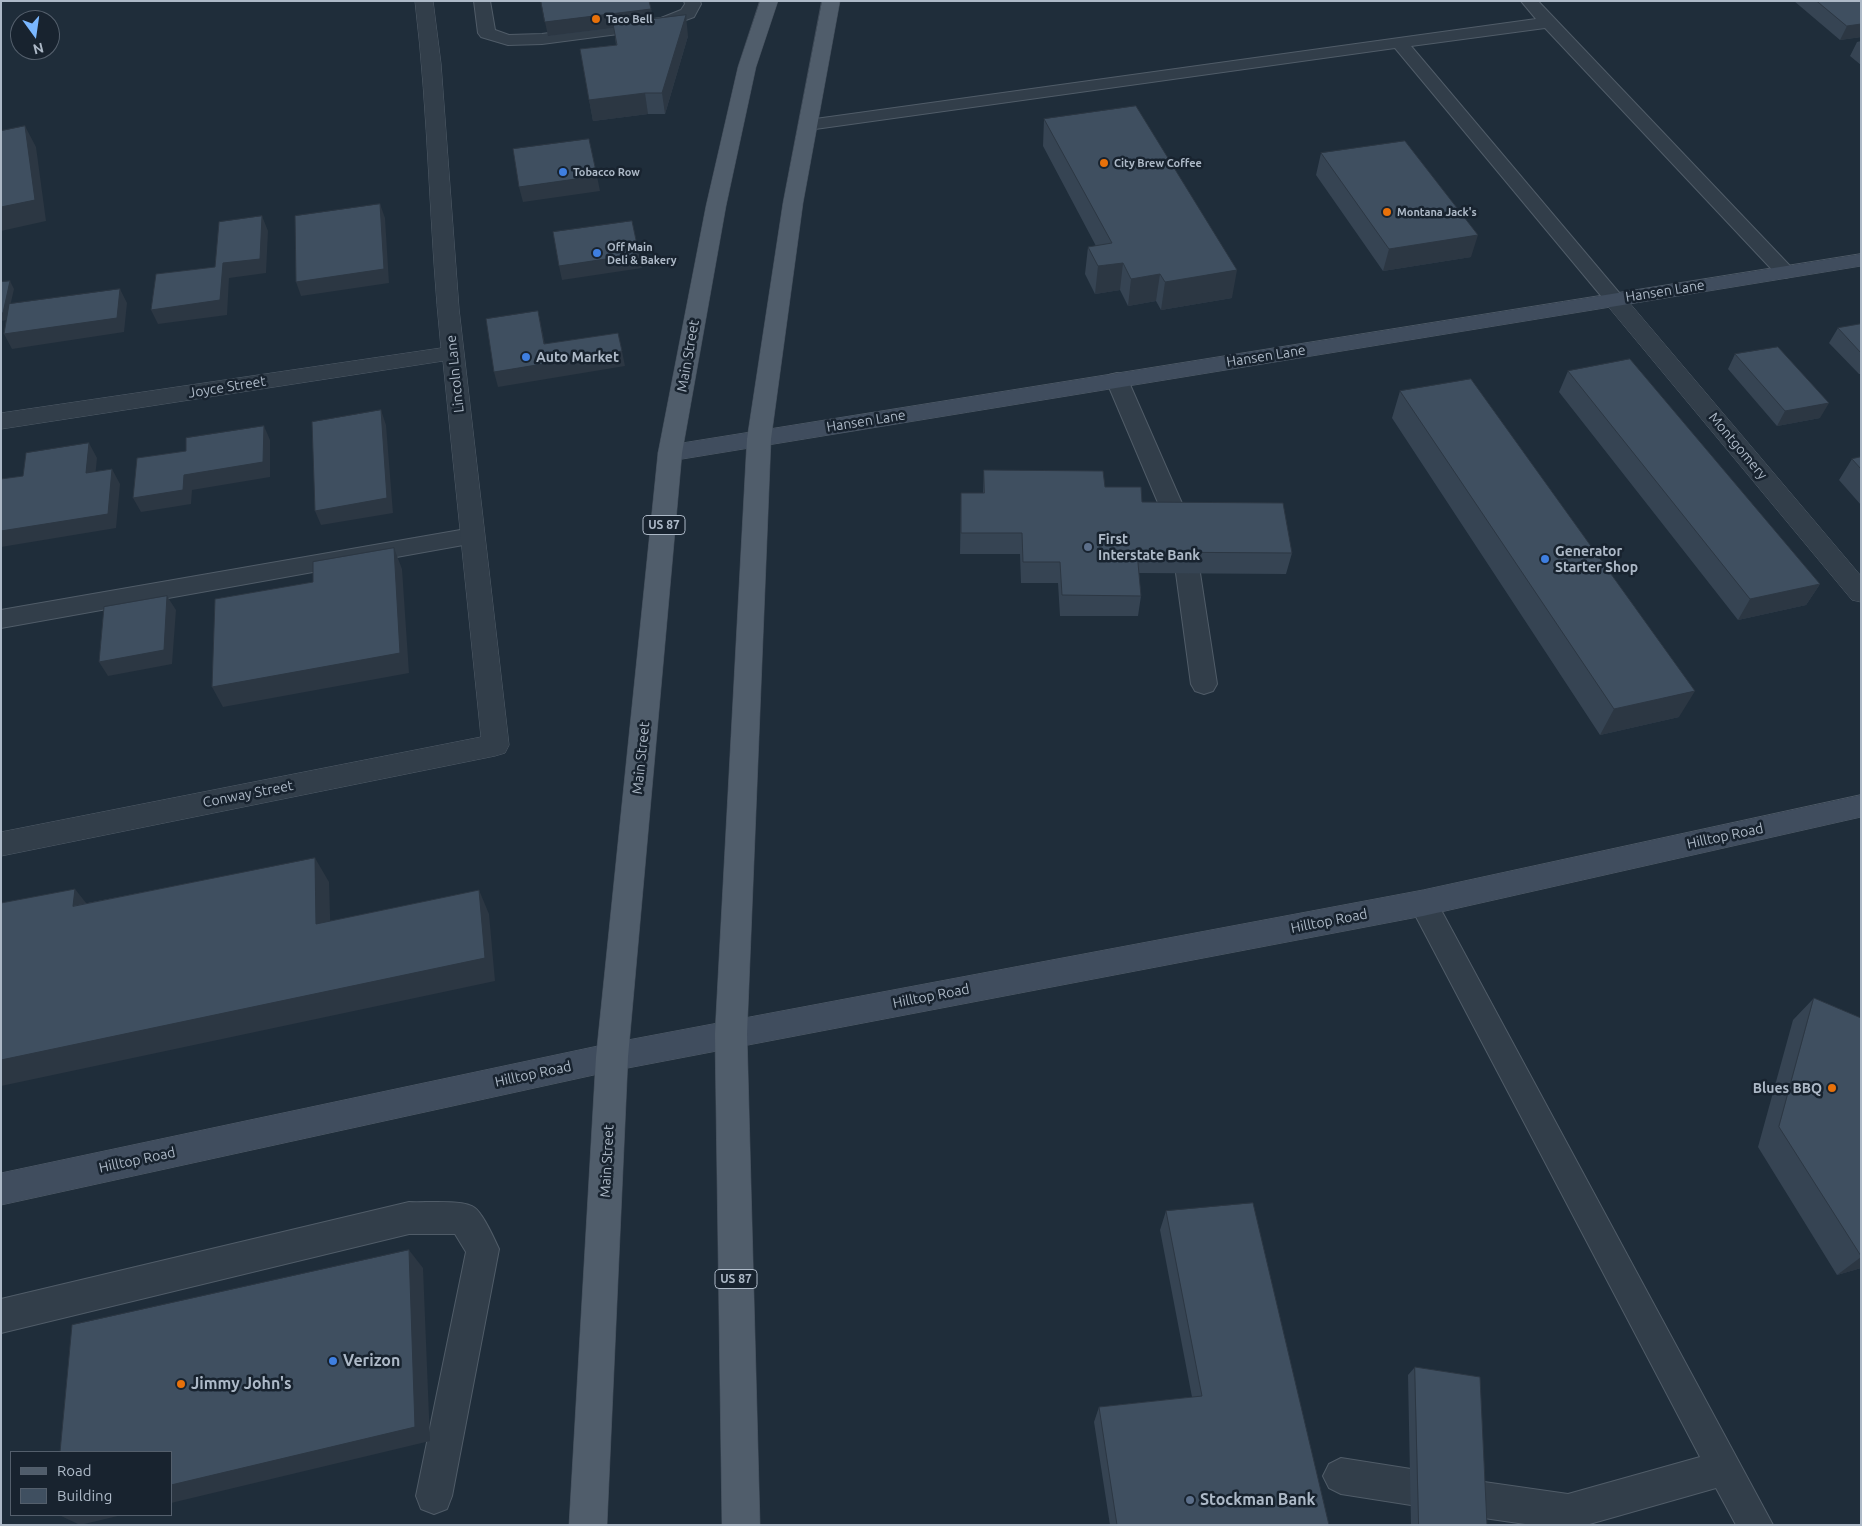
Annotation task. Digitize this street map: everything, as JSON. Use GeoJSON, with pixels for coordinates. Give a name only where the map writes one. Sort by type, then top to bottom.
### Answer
{"type":"FeatureCollection","features":[{"type":"Feature","properties":{"kind":"main road","name":"Main Street"},"geometry":{"type":"LineString","coordinates":[[588,1525],[612,1057],[670,453],[716,206],[747,67],[769,1]]}},
{"type":"Feature","properties":{"kind":"main road","name":"US 87"},"geometry":{"type":"LineString","coordinates":[[741,1525],[731,1034],[759,439],[793,203],[831,1]]}},
{"type":"Feature","properties":{"kind":"main road","name":"Hansen Lane"},"geometry":{"type":"LineString","coordinates":[[670,453],[1861,260]]}},
{"type":"Feature","properties":{"kind":"main road","name":"Hilltop Road"},"geometry":{"type":"LineString","coordinates":[[1,1189],[612,1057],[1423,903],[1861,806]]}},
{"type":"Feature","properties":{"kind":"street","name":"Lincoln Lane"},"geometry":{"type":"LineString","coordinates":[[424,1],[439,145],[442,235],[452,353],[496,745]]}},
{"type":"Feature","properties":{"kind":"street","name":"Montgomery"},"geometry":{"type":"LineString","coordinates":[[1614,299],[1861,593]]}},
{"type":"Feature","properties":{"kind":"street","name":"Joyce Street"},"geometry":{"type":"LineString","coordinates":[[1,421],[452,353]]}},
{"type":"Feature","properties":{"kind":"street","name":"Conway Street"},"geometry":{"type":"LineString","coordinates":[[1,844],[496,745]]}},
{"type":"Feature","properties":{"kind":"lane"},"geometry":{"type":"LineString","coordinates":[[482,1],[487,33],[508,40],[542,39],[664,23],[688,14],[693,4],[692,1]]}},
{"type":"Feature","properties":{"kind":"lane"},"geometry":{"type":"LineString","coordinates":[[1530,1],[1785,272]]}},
{"type":"Feature","properties":{"kind":"lane"},"geometry":{"type":"LineString","coordinates":[[808,125],[1549,22]]}},
{"type":"Feature","properties":{"kind":"lane"},"geometry":{"type":"LineString","coordinates":[[1399,42],[1614,299]]}},
{"type":"Feature","properties":{"kind":"lane"},"geometry":{"type":"LineString","coordinates":[[1117,380],[1179,524]]}},
{"type":"Feature","properties":{"kind":"lane"},"geometry":{"type":"LineString","coordinates":[[1,619],[472,536]]}},
{"type":"Feature","properties":{"kind":"lane"},"geometry":{"type":"LineString","coordinates":[[1188,573],[1204,684]]}},
{"type":"Feature","properties":{"kind":"lane"},"geometry":{"type":"LineString","coordinates":[[1423,903],[1755,1525]]}},
{"type":"Feature","properties":{"kind":"lane"},"geometry":{"type":"LineString","coordinates":[[1,1316],[409,1218],[464,1219],[483,1249],[434,1496]]}},
{"type":"Feature","properties":{"kind":"lane"},"geometry":{"type":"LineString","coordinates":[[1477,1499],[1568,1512],[1724,1468]]}},
{"type":"Feature","properties":{"kind":"lane"},"geometry":{"type":"LineString","coordinates":[[1341,1476],[1411,1487]]}},
{"type":"Feature","properties":{"kind":"building"},"geometry":{"type":"Polygon","coordinates":[[[541,1],[649,1],[651,9],[545,22],[541,1]]]}},
{"type":"Feature","properties":{"kind":"building"},"geometry":{"type":"Polygon","coordinates":[[[1817,1],[1859,1],[1861,3],[1861,24],[1847,26],[1817,1]]]}},
{"type":"Feature","properties":{"kind":"building"},"geometry":{"type":"Polygon","coordinates":[[[686,15],[662,93],[645,93],[589,100],[580,49],[617,45],[613,24],[686,15]]]}},
{"type":"Feature","properties":{"kind":"building"},"geometry":{"type":"Polygon","coordinates":[[[1136,106],[1237,270],[1165,282],[1160,274],[1131,279],[1123,263],[1098,266],[1088,247],[1112,243],[1044,119],[1136,106]]]}},
{"type":"Feature","properties":{"kind":"building"},"geometry":{"type":"Polygon","coordinates":[[[25,126],[35,200],[1,207],[1,131],[25,126]]]}},
{"type":"Feature","properties":{"kind":"building"},"geometry":{"type":"Polygon","coordinates":[[[589,139],[597,176],[519,187],[513,149],[589,139]]]}},
{"type":"Feature","properties":{"kind":"building"},"geometry":{"type":"Polygon","coordinates":[[[1405,141],[1478,235],[1389,249],[1321,153],[1405,141]]]}},
{"type":"Feature","properties":{"kind":"building"},"geometry":{"type":"Polygon","coordinates":[[[380,204],[384,269],[296,282],[295,216],[380,204]]]}},
{"type":"Feature","properties":{"kind":"building"},"geometry":{"type":"Polygon","coordinates":[[[262,216],[260,259],[223,263],[220,300],[151,310],[156,274],[215,267],[219,222],[262,216]]]}},
{"type":"Feature","properties":{"kind":"building"},"geometry":{"type":"Polygon","coordinates":[[[632,221],[639,254],[559,266],[553,232],[632,221]]]}},
{"type":"Feature","properties":{"kind":"building"},"geometry":{"type":"Polygon","coordinates":[[[10,281],[3,313],[1,313],[1,282],[10,281]]]}},
{"type":"Feature","properties":{"kind":"building"},"geometry":{"type":"Polygon","coordinates":[[[120,289],[117,318],[4,334],[9,304],[120,289]]]}},
{"type":"Feature","properties":{"kind":"building"},"geometry":{"type":"Polygon","coordinates":[[[538,311],[544,344],[618,333],[622,351],[494,372],[486,319],[538,311]]]}},
{"type":"Feature","properties":{"kind":"building"},"geometry":{"type":"Polygon","coordinates":[[[1861,324],[1861,353],[1838,328],[1861,324]]]}},
{"type":"Feature","properties":{"kind":"building"},"geometry":{"type":"Polygon","coordinates":[[[1778,347],[1829,403],[1785,411],[1735,354],[1778,347]]]}},
{"type":"Feature","properties":{"kind":"building"},"geometry":{"type":"Polygon","coordinates":[[[1630,359],[1820,584],[1750,599],[1568,371],[1630,359]]]}},
{"type":"Feature","properties":{"kind":"building"},"geometry":{"type":"Polygon","coordinates":[[[1471,379],[1695,691],[1614,709],[1400,391],[1471,379]]]}},
{"type":"Feature","properties":{"kind":"building"},"geometry":{"type":"Polygon","coordinates":[[[381,410],[387,498],[315,511],[312,422],[381,410]]]}},
{"type":"Feature","properties":{"kind":"building"},"geometry":{"type":"Polygon","coordinates":[[[264,426],[263,462],[184,475],[183,490],[133,498],[137,458],[186,451],[186,438],[264,426]]]}},
{"type":"Feature","properties":{"kind":"building"},"geometry":{"type":"Polygon","coordinates":[[[89,443],[86,473],[112,469],[108,514],[1,531],[1,479],[23,476],[26,453],[89,443]]]}},
{"type":"Feature","properties":{"kind":"building"},"geometry":{"type":"Polygon","coordinates":[[[1861,457],[1861,469],[1852,459],[1861,457]]]}},
{"type":"Feature","properties":{"kind":"building"},"geometry":{"type":"Polygon","coordinates":[[[984,470],[1103,471],[1105,487],[1141,487],[1142,502],[1283,503],[1292,553],[1137,552],[1141,596],[1062,595],[1060,562],[1023,562],[1022,533],[961,533],[961,493],[984,493],[984,470]]]}},
{"type":"Feature","properties":{"kind":"building"},"geometry":{"type":"Polygon","coordinates":[[[394,548],[400,653],[212,687],[215,599],[313,582],[313,562],[394,548]]]}},
{"type":"Feature","properties":{"kind":"building"},"geometry":{"type":"Polygon","coordinates":[[[167,596],[164,650],[99,662],[104,607],[167,596]]]}},
{"type":"Feature","properties":{"kind":"building"},"geometry":{"type":"Polygon","coordinates":[[[315,858],[316,924],[479,890],[485,958],[1,1060],[1,903],[75,889],[73,906],[315,858]]]}},
{"type":"Feature","properties":{"kind":"building"},"geometry":{"type":"Polygon","coordinates":[[[1814,998],[1861,1018],[1861,1256],[1779,1127],[1814,998]]]}},
{"type":"Feature","properties":{"kind":"building"},"geometry":{"type":"Polygon","coordinates":[[[1253,1203],[1329,1525],[1117,1525],[1099,1407],[1202,1396],[1166,1211],[1253,1203]]]}},
{"type":"Feature","properties":{"kind":"building"},"geometry":{"type":"Polygon","coordinates":[[[409,1250],[415,1427],[172,1485],[172,1451],[60,1451],[72,1325],[409,1250]]]}},
{"type":"Feature","properties":{"kind":"building"},"geometry":{"type":"Polygon","coordinates":[[[1415,1367],[1480,1377],[1487,1525],[1419,1525],[1415,1367]]]}},
{"type":"Feature","properties":{"kind":"place","name":"Taco Bell"},"geometry":{"type":"Point","coordinates":[596,19]}},
{"type":"Feature","properties":{"kind":"place","name":"City Brew Coffee"},"geometry":{"type":"Point","coordinates":[1104,163]}},
{"type":"Feature","properties":{"kind":"place","name":"Tobacco Row"},"geometry":{"type":"Point","coordinates":[563,172]}},
{"type":"Feature","properties":{"kind":"place","name":"Montana Jack's"},"geometry":{"type":"Point","coordinates":[1387,212]}},
{"type":"Feature","properties":{"kind":"place","name":"Off Main Deli & Bakery"},"geometry":{"type":"Point","coordinates":[597,253]}},
{"type":"Feature","properties":{"kind":"place","name":"Auto Market"},"geometry":{"type":"Point","coordinates":[526,357]}},
{"type":"Feature","properties":{"kind":"place","name":"First Interstate Bank"},"geometry":{"type":"Point","coordinates":[1088,547]}},
{"type":"Feature","properties":{"kind":"place","name":"Generator Starter Shop"},"geometry":{"type":"Point","coordinates":[1545,559]}},
{"type":"Feature","properties":{"kind":"place","name":"Blues BBQ"},"geometry":{"type":"Point","coordinates":[1832,1088]}},
{"type":"Feature","properties":{"kind":"place","name":"Verizon"},"geometry":{"type":"Point","coordinates":[333,1361]}},
{"type":"Feature","properties":{"kind":"place","name":"Jimmy John's"},"geometry":{"type":"Point","coordinates":[181,1384]}},
{"type":"Feature","properties":{"kind":"place","name":"Stockman Bank"},"geometry":{"type":"Point","coordinates":[1190,1500]}}]}
